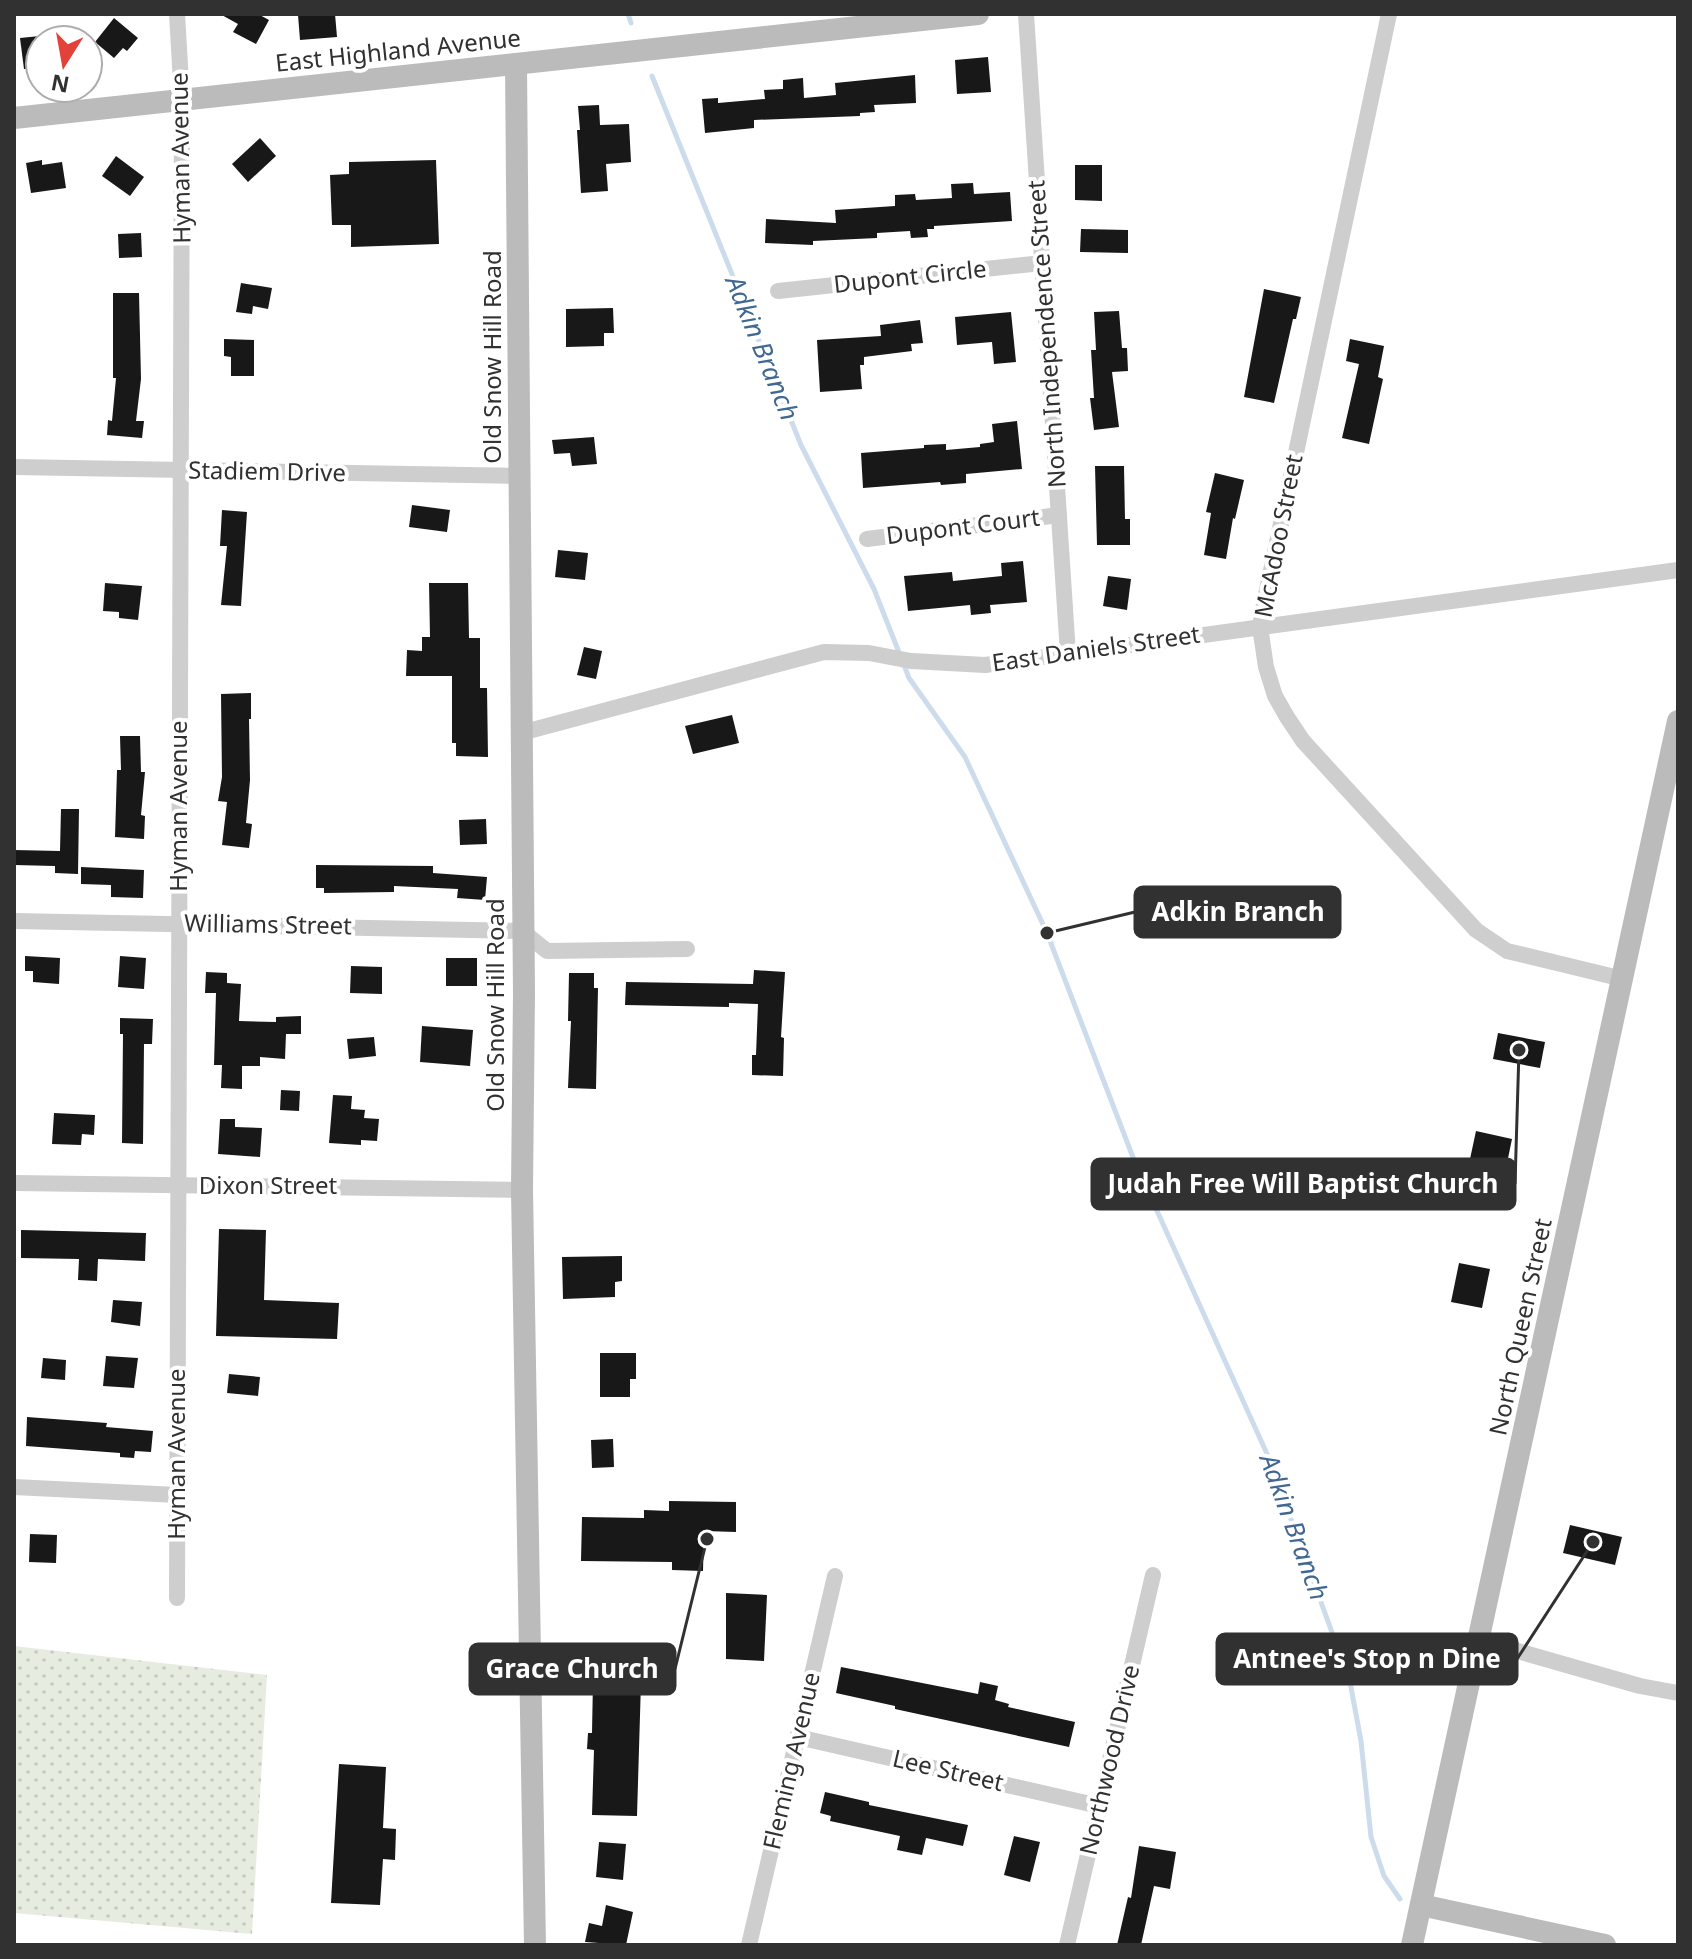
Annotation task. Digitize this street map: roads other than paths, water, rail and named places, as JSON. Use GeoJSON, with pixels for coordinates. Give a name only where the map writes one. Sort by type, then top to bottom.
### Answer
{"type":"FeatureCollection","features":[{"type":"Feature","properties":{"kind":"street","name":"Hyman Avenue"},"geometry":{"type":"LineString","coordinates":[[177,14],[182,100],[177,1598]]}},
{"type":"Feature","properties":{"kind":"street","name":"East Highland Avenue"},"geometry":{"type":"LineString","coordinates":[[14,118],[516,64],[860,21],[978,14]]}},
{"type":"Feature","properties":{"kind":"street","name":"North Independence Street"},"geometry":{"type":"LineString","coordinates":[[1026,14],[1068,654]]}},
{"type":"Feature","properties":{"kind":"street","name":"McAdoo Street"},"geometry":{"type":"LineString","coordinates":[[1389,14],[1260,627],[1266,667],[1275,696],[1303,741],[1476,930],[1507,951],[1623,979]]}},
{"type":"Feature","properties":{"kind":"street","name":"Old Snow Hill Road"},"geometry":{"type":"LineString","coordinates":[[516,64],[524,993],[522,1190],[535,1945]]}},
{"type":"Feature","properties":{"kind":"street","name":"Dupont Circle"},"geometry":{"type":"LineString","coordinates":[[778,291],[1042,263]]}},
{"type":"Feature","properties":{"kind":"street","name":"Stadiem Drive"},"geometry":{"type":"LineString","coordinates":[[14,467],[519,476]]}},
{"type":"Feature","properties":{"kind":"street","name":"Dupont Court"},"geometry":{"type":"LineString","coordinates":[[867,539],[1059,515]]}},
{"type":"Feature","properties":{"kind":"street","name":"East Daniels Street"},"geometry":{"type":"LineString","coordinates":[[521,733],[824,652],[869,653],[911,661],[985,665],[1678,570]]}},
{"type":"Feature","properties":{"kind":"street","name":"North Queen Street"},"geometry":{"type":"LineString","coordinates":[[1412,1945],[1623,979],[1670,795],[1678,721]]}},
{"type":"Feature","properties":{"kind":"street","name":"Williams Street"},"geometry":{"type":"LineString","coordinates":[[14,921],[522,931]]}},
{"type":"Feature","properties":{"kind":"street"},"geometry":{"type":"LineString","coordinates":[[522,931],[547,951],[687,949]]}},
{"type":"Feature","properties":{"kind":"street","name":"Dixon Street"},"geometry":{"type":"LineString","coordinates":[[14,1183],[522,1190]]}},
{"type":"Feature","properties":{"kind":"street"},"geometry":{"type":"LineString","coordinates":[[14,1487],[177,1495]]}},
{"type":"Feature","properties":{"kind":"street","name":"Northwood Drive"},"geometry":{"type":"LineString","coordinates":[[1067,1945],[1153,1575]]}},
{"type":"Feature","properties":{"kind":"street","name":"Fleming Avenue"},"geometry":{"type":"LineString","coordinates":[[749,1945],[835,1576]]}},
{"type":"Feature","properties":{"kind":"street"},"geometry":{"type":"LineString","coordinates":[[1479,1640],[1640,1686],[1678,1693]]}},
{"type":"Feature","properties":{"kind":"street","name":"Lee Street"},"geometry":{"type":"LineString","coordinates":[[798,1737],[1099,1806]]}},
{"type":"Feature","properties":{"kind":"street"},"geometry":{"type":"LineString","coordinates":[[1421,1905],[1605,1945]]}},
{"type":"Feature","properties":{"kind":"waterway","name":"Adkin Branch"},"geometry":{"type":"LineString","coordinates":[[628,14],[631,23]]}},
{"type":"Feature","properties":{"kind":"waterway","name":"Adkin Branch"},"geometry":{"type":"LineString","coordinates":[[652,76],[801,445],[874,589],[900,655]]}},
{"type":"Feature","properties":{"kind":"waterway","name":"Adkin Branch"},"geometry":{"type":"LineString","coordinates":[[904,665],[909,678],[965,757],[1047,933],[1134,1160],[1268,1456],[1350,1682],[1361,1741],[1371,1837],[1384,1876],[1400,1899]]}},
{"type":"Feature","properties":{"kind":"place","name":"Adkin Branch"},"geometry":{"type":"Point","coordinates":[1047,933]}},
{"type":"Feature","properties":{"kind":"place","name":"Judah Free Will Baptist Church"},"geometry":{"type":"Point","coordinates":[1519,1050]}},
{"type":"Feature","properties":{"kind":"place","name":"Grace Church"},"geometry":{"type":"Point","coordinates":[707,1539]}},
{"type":"Feature","properties":{"kind":"place","name":"Antnee's Stop n Dine"},"geometry":{"type":"Point","coordinates":[1593,1542]}}]}
